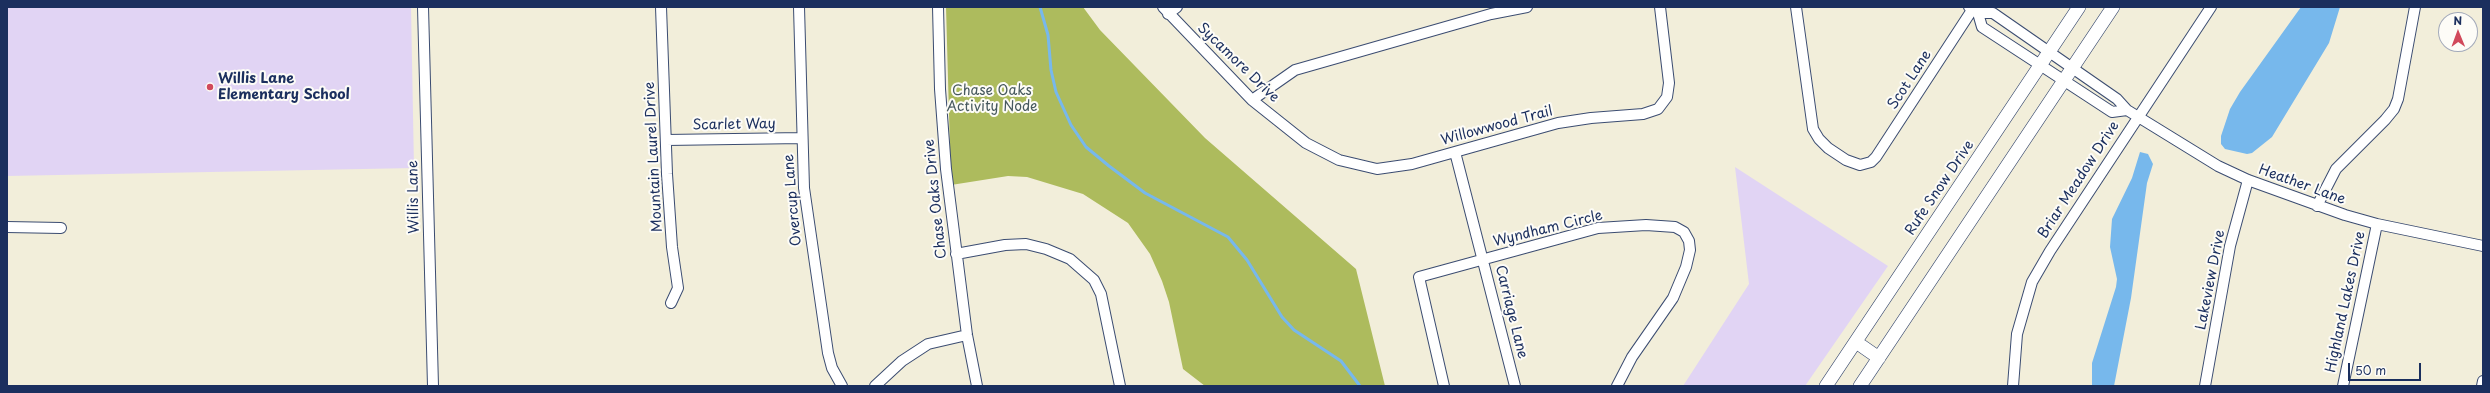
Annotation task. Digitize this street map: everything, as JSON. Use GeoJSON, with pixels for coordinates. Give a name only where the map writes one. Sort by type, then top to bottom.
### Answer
{"type":"FeatureCollection","features":[{"type":"Feature","properties":{"kind":"main road","name":"Rufe Snow Drive"},"geometry":{"type":"LineString","coordinates":[[1826,386],[2079,7]]}},
{"type":"Feature","properties":{"kind":"main road"},"geometry":{"type":"LineString","coordinates":[[1860,386],[2113,7]]}},
{"type":"Feature","properties":{"kind":"main road"},"geometry":{"type":"LineString","coordinates":[[1856,342],[1879,358]]}},
{"type":"Feature","properties":{"kind":"street","name":"Willis Lane"},"geometry":{"type":"LineString","coordinates":[[423,7],[433,386]]}},
{"type":"Feature","properties":{"kind":"street","name":"Mountain Laurel Drive"},"geometry":{"type":"LineString","coordinates":[[661,7],[666,140],[672,239],[678,288],[671,303]]}},
{"type":"Feature","properties":{"kind":"street","name":"Overcup Lane"},"geometry":{"type":"LineString","coordinates":[[799,7],[802,138],[810,241],[828,353],[832,368],[842,386]]}},
{"type":"Feature","properties":{"kind":"street","name":"Chase Oaks Drive"},"geometry":{"type":"LineString","coordinates":[[938,7],[940,96],[956,254],[967,335],[977,386]]}},
{"type":"Feature","properties":{"kind":"street"},"geometry":{"type":"LineString","coordinates":[[1166,10],[1177,7]]}},
{"type":"Feature","properties":{"kind":"street"},"geometry":{"type":"LineString","coordinates":[[1252,100],[1295,70],[1490,11],[1527,7]]}},
{"type":"Feature","properties":{"kind":"street","name":"Willowwood Trail"},"geometry":{"type":"LineString","coordinates":[[1339,160],[1377,170],[1391,169],[1558,123],[1591,118],[1643,114],[1658,109],[1667,97],[1669,83],[1660,7]]}},
{"type":"Feature","properties":{"kind":"street","name":"Scot Lane"},"geometry":{"type":"LineString","coordinates":[[1796,7],[1813,129],[1818,139],[1828,148],[1846,160],[1865,165],[1876,157],[1974,9]]}},
{"type":"Feature","properties":{"kind":"street","name":"Briar Meadow Drive"},"geometry":{"type":"LineString","coordinates":[[2013,386],[2017,334],[2032,282],[2050,251],[2211,7]]}},
{"type":"Feature","properties":{"kind":"street"},"geometry":{"type":"LineString","coordinates":[[2317,206],[2336,169],[2394,109],[2398,99],[2415,7]]}},
{"type":"Feature","properties":{"kind":"street"},"geometry":{"type":"LineString","coordinates":[[1974,9],[1982,27],[2112,112],[2127,110]]}},
{"type":"Feature","properties":{"kind":"street","name":"Heather Lane"},"geometry":{"type":"LineString","coordinates":[[1974,9],[1993,13],[2117,99],[2127,110],[2218,166],[2248,180],[2317,206],[2377,224],[2483,246]]}},
{"type":"Feature","properties":{"kind":"street","name":"Sycamore Drive"},"geometry":{"type":"LineString","coordinates":[[1166,10],[1252,100],[1306,143],[1339,160]]}},
{"type":"Feature","properties":{"kind":"street","name":"Scarlet Way"},"geometry":{"type":"LineString","coordinates":[[666,140],[802,138]]}},
{"type":"Feature","properties":{"kind":"street","name":"Carriage Lane"},"geometry":{"type":"LineString","coordinates":[[1455,152],[1515,386]]}},
{"type":"Feature","properties":{"kind":"street","name":"Lakeview Drive"},"geometry":{"type":"LineString","coordinates":[[2205,386],[2230,246],[2248,180]]}},
{"type":"Feature","properties":{"kind":"street","name":"Highland Lakes Drive"},"geometry":{"type":"LineString","coordinates":[[2343,386],[2377,224]]}},
{"type":"Feature","properties":{"kind":"street","name":"Wyndham Circle"},"geometry":{"type":"LineString","coordinates":[[1444,386],[1419,277],[1598,228],[1646,225],[1675,227],[1684,232],[1690,250],[1686,267],[1673,298],[1632,357],[1617,386]]}},
{"type":"Feature","properties":{"kind":"street"},"geometry":{"type":"LineString","coordinates":[[7,227],[61,228]]}},
{"type":"Feature","properties":{"kind":"street"},"geometry":{"type":"LineString","coordinates":[[956,254],[999,246],[1026,244],[1046,249],[1070,259],[1094,280],[1101,294],[1120,386]]}},
{"type":"Feature","properties":{"kind":"street"},"geometry":{"type":"LineString","coordinates":[[876,386],[902,360],[928,344],[967,335]]}},
{"type":"Feature","properties":{"kind":"street"},"geometry":{"type":"LineString","coordinates":[[2482,386],[2483,381]]}},
{"type":"Feature","properties":{"kind":"shaded area","name":"Willis Lane Elementary School"},"geometry":{"type":"Polygon","coordinates":[[[7,7],[411,7],[414,168],[7,176],[7,7]]]}},
{"type":"Feature","properties":{"kind":"shaded area"},"geometry":{"type":"Polygon","coordinates":[[[1735,167],[1888,266],[1805,386],[1683,386],[1749,284],[1735,167]]]}},
{"type":"Feature","properties":{"kind":"green space","name":"Chase Oaks Activity Node"},"geometry":{"type":"Polygon","coordinates":[[[946,7],[1083,7],[1100,30],[1205,138],[1356,269],[1385,386],[1205,386],[1183,369],[1169,302],[1162,281],[1150,254],[1128,223],[1083,194],[1027,177],[1008,176],[951,185],[946,7]]]}},
{"type":"Feature","properties":{"kind":"water"},"geometry":{"type":"Polygon","coordinates":[[[2301,7],[2340,7],[2329,43],[2272,137],[2252,153],[2247,154],[2225,149],[2221,144],[2221,136],[2230,109],[2240,92],[2301,7]]]}},
{"type":"Feature","properties":{"kind":"water"},"geometry":{"type":"Polygon","coordinates":[[[2140,152],[2148,154],[2153,164],[2147,183],[2131,298],[2114,386],[2092,386],[2092,363],[2116,287],[2117,279],[2110,247],[2112,219],[2132,178],[2140,152]]]}},
{"type":"Feature","properties":{"kind":"waterway"},"geometry":{"type":"LineString","coordinates":[[1040,7],[1048,35],[1051,70],[1056,92],[1071,125],[1086,147],[1145,193],[1228,237],[1247,260],[1282,317],[1294,330],[1341,361],[1360,386]]}},
{"type":"Feature","properties":{"kind":"place","name":"Willis Lane Elementary School"},"geometry":{"type":"Point","coordinates":[210,87]}}]}
